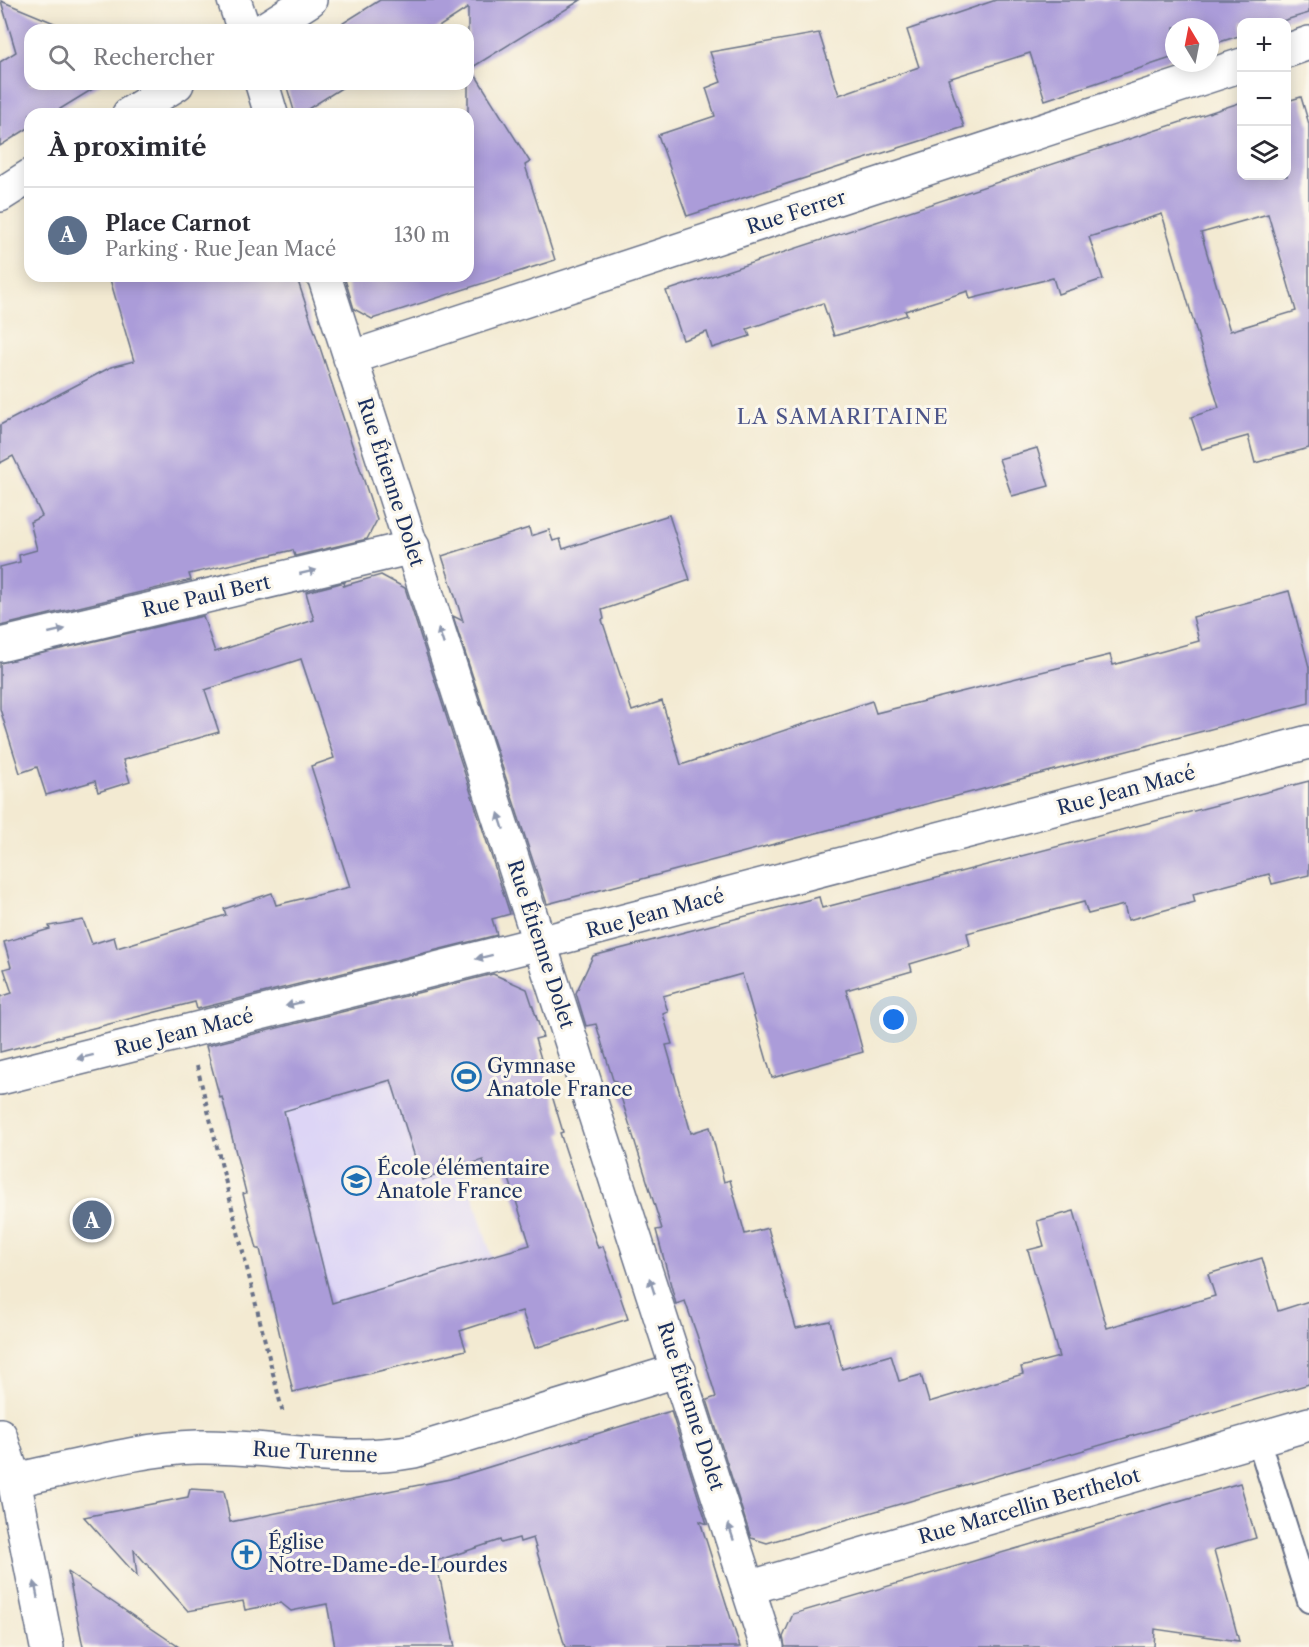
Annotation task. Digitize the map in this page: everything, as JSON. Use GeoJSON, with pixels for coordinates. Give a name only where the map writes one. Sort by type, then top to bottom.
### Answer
{"type":"FeatureCollection","features":[{"type":"Feature","properties":{"kind":"street"},"geometry":{"type":"LineString","coordinates":[[234,0],[242,24]]}},
{"type":"Feature","properties":{"kind":"street"},"geometry":{"type":"LineString","coordinates":[[272,24],[310,0]]}},
{"type":"Feature","properties":{"kind":"street"},"geometry":{"type":"LineString","coordinates":[[1291,50],[1309,43]]}},
{"type":"Feature","properties":{"kind":"street","name":"Rue Ferrer"},"geometry":{"type":"LineString","coordinates":[[350,358],[1237,67]]}},
{"type":"Feature","properties":{"kind":"street"},"geometry":{"type":"LineString","coordinates":[[139,108],[167,90]]}},
{"type":"Feature","properties":{"kind":"street"},"geometry":{"type":"LineString","coordinates":[[264,90],[269,108]]}},
{"type":"Feature","properties":{"kind":"street"},"geometry":{"type":"LineString","coordinates":[[0,195],[24,180]]}},
{"type":"Feature","properties":{"kind":"street","name":"Rue Étienne Dolet"},"geometry":{"type":"LineString","coordinates":[[326,282],[767,1647]]}},
{"type":"Feature","properties":{"kind":"street","name":"Rue Paul Bert"},"geometry":{"type":"LineString","coordinates":[[0,645],[413,548]]}},
{"type":"Feature","properties":{"kind":"street","name":"Rue Jean Macé"},"geometry":{"type":"LineString","coordinates":[[0,1078],[540,943],[1309,742]]}},
{"type":"Feature","properties":{"kind":"street","name":"Rue Turenne"},"geometry":{"type":"LineString","coordinates":[[14,1480],[186,1447],[352,1458],[414,1452],[679,1370]]}},
{"type":"Feature","properties":{"kind":"street","name":"Rue Marcellin Berthelot"},"geometry":{"type":"LineString","coordinates":[[748,1588],[1309,1424]]}},
{"type":"Feature","properties":{"kind":"street"},"geometry":{"type":"LineString","coordinates":[[0,1435],[14,1480],[47,1647]]}},
{"type":"Feature","properties":{"kind":"lane"},"geometry":{"type":"LineString","coordinates":[[1258,1439],[1309,1601]]}},
{"type":"Feature","properties":{"kind":"path"},"geometry":{"type":"LineString","coordinates":[[188,1031],[292,1453]]}},
{"type":"Feature","properties":{"kind":"shaded area","name":"École élémentaire Anatole France"},"geometry":{"type":"Polygon","coordinates":[[[511,982],[527,989],[543,1037],[533,1040],[563,1132],[463,1163],[499,1280],[293,1392],[260,1249],[257,1249],[243,1194],[246,1193],[208,1052],[511,982]]]}},
{"type":"Feature","properties":{"kind":"building"},"geometry":{"type":"Polygon","coordinates":[[[380,0],[581,0],[474,66],[474,24],[468,24],[468,8],[443,24],[342,24],[380,0]]]}},
{"type":"Feature","properties":{"kind":"building"},"geometry":{"type":"Polygon","coordinates":[[[996,0],[1309,0],[1309,13],[1291,18],[1237,18],[1237,37],[1219,42],[1219,18],[1165,18],[1165,60],[1045,100],[1030,53],[948,79],[964,127],[687,216],[658,135],[715,116],[706,88],[721,82],[710,52],[819,33],[839,95],[919,67],[907,30],[996,0]]]}},
{"type":"Feature","properties":{"kind":"building"},"geometry":{"type":"Polygon","coordinates":[[[1,1],[57,24],[24,24],[24,90],[91,90],[62,108],[24,108],[24,131],[0,146],[0,62],[16,52],[1,1]]]}},
{"type":"Feature","properties":{"kind":"building"},"geometry":{"type":"Polygon","coordinates":[[[474,73],[530,162],[525,165],[555,260],[372,319],[354,309],[346,282],[474,282],[474,108],[468,108],[468,90],[474,90],[474,73]]]}},
{"type":"Feature","properties":{"kind":"building"},"geometry":{"type":"Polygon","coordinates":[[[288,90],[338,90],[310,108],[293,108],[288,90]]]}},
{"type":"Feature","properties":{"kind":"building"},"geometry":{"type":"Polygon","coordinates":[[[1301,97],[1309,124],[1309,448],[1255,463],[1248,436],[1202,449],[1191,417],[1219,408],[1162,214],[1089,237],[1103,279],[1058,294],[1053,278],[970,299],[968,291],[905,311],[907,315],[834,336],[823,303],[747,329],[750,336],[712,348],[707,332],[683,340],[666,291],[1237,104],[1237,180],[1291,180],[1291,100],[1301,97]],[[1268,214],[1201,233],[1230,331],[1296,311],[1268,214]]]}},
{"type":"Feature","properties":{"kind":"building"},"geometry":{"type":"Polygon","coordinates":[[[111,282],[298,282],[377,520],[367,539],[295,556],[293,550],[189,574],[191,580],[0,626],[0,567],[20,562],[19,555],[37,550],[30,522],[42,516],[13,456],[0,463],[0,425],[111,367],[134,361],[111,282]]]}},
{"type":"Feature","properties":{"kind":"building"},"geometry":{"type":"Polygon","coordinates":[[[1037,448],[1049,486],[1012,496],[999,459],[1037,448]]]}},
{"type":"Feature","properties":{"kind":"building"},"geometry":{"type":"Polygon","coordinates":[[[669,515],[690,580],[602,610],[604,619],[602,620],[632,711],[662,701],[681,765],[872,701],[876,713],[1110,655],[1113,665],[1199,641],[1193,617],[1289,591],[1309,667],[1309,703],[547,904],[453,616],[463,621],[442,556],[529,528],[531,536],[549,530],[553,541],[560,539],[563,549],[669,515]]]}},
{"type":"Feature","properties":{"kind":"building"},"geometry":{"type":"Polygon","coordinates":[[[381,575],[405,588],[510,914],[492,919],[497,935],[197,1009],[195,1002],[0,1052],[0,997],[12,993],[4,969],[11,967],[4,942],[50,929],[49,926],[83,920],[92,944],[114,937],[117,948],[226,915],[224,909],[272,893],[276,905],[350,887],[311,766],[334,758],[301,659],[205,690],[219,732],[123,760],[130,782],[98,792],[95,781],[46,795],[37,767],[20,773],[0,709],[0,663],[203,616],[215,652],[314,620],[306,592],[345,582],[343,586],[381,575]]]}},
{"type":"Feature","properties":{"kind":"building"},"geometry":{"type":"Polygon","coordinates":[[[1309,781],[1309,875],[1272,884],[1269,874],[1193,894],[1195,902],[1128,920],[1124,905],[1088,914],[1084,902],[967,933],[970,946],[910,964],[912,971],[846,990],[863,1052],[772,1078],[742,974],[663,996],[668,1012],[663,1014],[672,1044],[666,1045],[691,1133],[710,1127],[724,1182],[730,1180],[745,1234],[768,1228],[796,1328],[830,1321],[842,1369],[891,1355],[899,1381],[921,1375],[929,1402],[1023,1374],[1021,1367],[1059,1357],[1028,1250],[1044,1246],[1037,1221],[1074,1211],[1107,1328],[1215,1296],[1208,1274],[1262,1258],[1278,1311],[1309,1301],[1309,1384],[767,1543],[751,1538],[707,1400],[716,1397],[685,1301],[676,1304],[656,1230],[662,1229],[616,1081],[613,1080],[596,1024],[586,1026],[576,993],[593,956],[819,897],[822,908],[1309,781]]]}},
{"type":"Feature","properties":{"kind":"building","name":"École élémentaire Anatole France"},"geometry":{"type":"Polygon","coordinates":[[[493,974],[527,989],[543,1037],[535,1039],[563,1132],[560,1133],[598,1248],[603,1246],[628,1319],[535,1348],[522,1311],[460,1331],[466,1350],[293,1392],[260,1249],[257,1249],[243,1194],[246,1193],[222,1097],[220,1098],[206,1046],[493,974]],[[391,1080],[284,1111],[332,1303],[530,1245],[505,1166],[487,1172],[483,1160],[422,1180],[391,1080]]]}},
{"type":"Feature","properties":{"kind":"building"},"geometry":{"type":"Polygon","coordinates":[[[671,1411],[707,1524],[700,1521],[740,1647],[565,1647],[533,1538],[520,1542],[519,1538],[501,1543],[500,1540],[436,1561],[455,1647],[335,1647],[327,1604],[291,1611],[281,1603],[245,1610],[243,1601],[188,1611],[134,1550],[137,1576],[84,1517],[188,1497],[190,1489],[224,1491],[230,1522],[450,1479],[671,1411]]]}},
{"type":"Feature","properties":{"kind":"building"},"geometry":{"type":"Polygon","coordinates":[[[1240,1483],[1256,1538],[1214,1550],[1239,1641],[1155,1629],[1154,1647],[785,1647],[783,1637],[793,1614],[1240,1483]]]}},
{"type":"Feature","properties":{"kind":"building"},"geometry":{"type":"Polygon","coordinates":[[[68,1572],[179,1647],[83,1647],[68,1572]]]}},
{"type":"Feature","properties":{"kind":"place","name":"Gymnase Anatole France"},"geometry":{"type":"Point","coordinates":[466,1077]}},
{"type":"Feature","properties":{"kind":"place","name":"École élémentaire Anatole France"},"geometry":{"type":"Point","coordinates":[356,1180]}},
{"type":"Feature","properties":{"kind":"place","name":"Place Carnot"},"geometry":{"type":"Point","coordinates":[92,1220]}},
{"type":"Feature","properties":{"kind":"place","name":"Église Notre-Dame-de-Lourdes"},"geometry":{"type":"Point","coordinates":[247,1554]}},
{"type":"Feature","properties":{"kind":"district","name":"LA SAMARITAINE"},"geometry":{"type":"Point","coordinates":[843,416]}}]}
